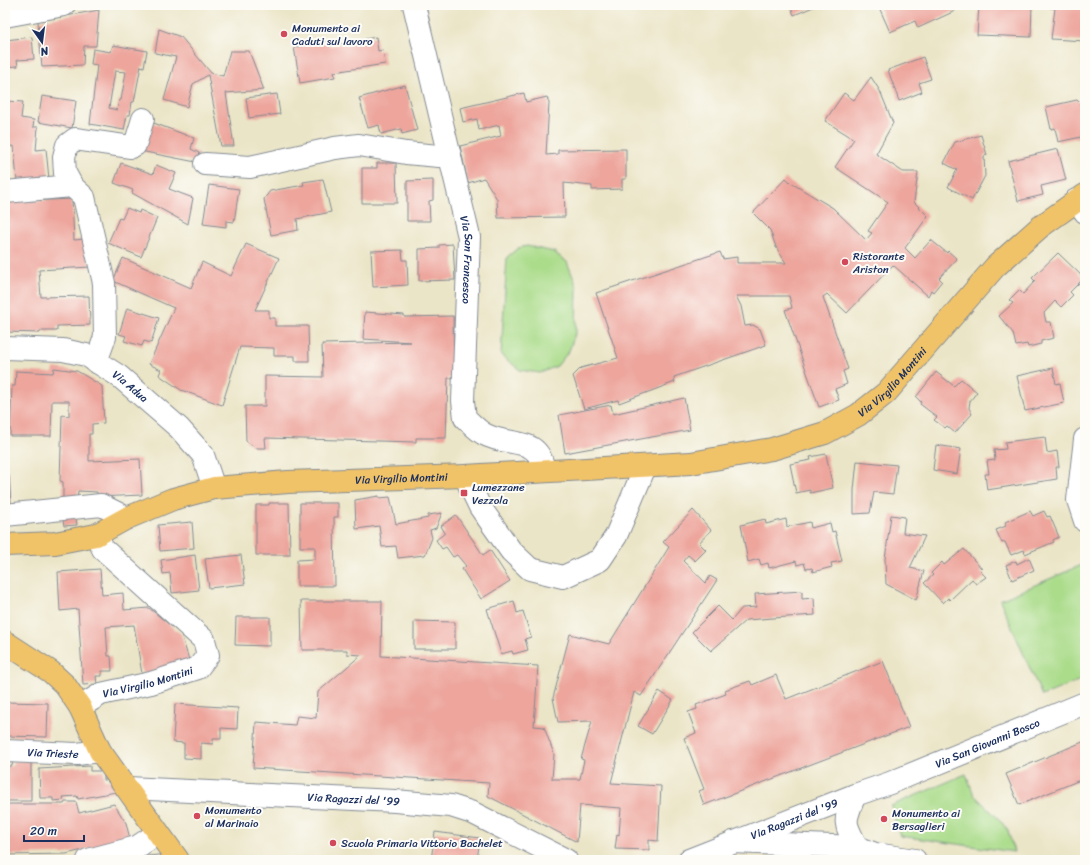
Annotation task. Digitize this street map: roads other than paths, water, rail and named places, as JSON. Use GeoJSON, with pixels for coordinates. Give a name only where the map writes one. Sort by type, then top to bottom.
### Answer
{"type":"FeatureCollection","features":[{"type":"Feature","properties":{"kind":"main road","name":"Via Virgilio Montini"},"geometry":{"type":"LineString","coordinates":[[96,535],[127,518],[172,499],[214,488],[288,482],[465,476],[645,467],[690,463],[772,449],[825,433],[858,415],[886,393],[995,267],[1040,227],[1082,202]]}},
{"type":"Feature","properties":{"kind":"main road"},"geometry":{"type":"LineString","coordinates":[[5,545],[55,543],[96,535]]}},
{"type":"Feature","properties":{"kind":"main road"},"geometry":{"type":"LineString","coordinates":[[5,642],[56,676],[65,685],[80,707],[100,751],[128,788],[178,860]]}},
{"type":"Feature","properties":{"kind":"street"},"geometry":{"type":"LineString","coordinates":[[5,16],[64,5]]}},
{"type":"Feature","properties":{"kind":"street","name":"Via San Francesco"},"geometry":{"type":"LineString","coordinates":[[414,5],[469,237],[463,402],[465,418],[484,434],[534,448],[542,459],[544,471]]}},
{"type":"Feature","properties":{"kind":"street"},"geometry":{"type":"LineString","coordinates":[[96,362],[105,337],[104,283],[84,197],[72,186],[65,173],[64,157],[67,146],[74,139],[131,147],[135,145],[142,119]]}},
{"type":"Feature","properties":{"kind":"street"},"geometry":{"type":"LineString","coordinates":[[204,164],[250,167],[335,148],[359,145],[406,153],[439,156],[450,155]]}},
{"type":"Feature","properties":{"kind":"street"},"geometry":{"type":"LineString","coordinates":[[5,192],[72,186]]}},
{"type":"Feature","properties":{"kind":"street","name":"Via Adua"},"geometry":{"type":"LineString","coordinates":[[5,348],[63,350],[86,355],[119,376],[180,428],[203,455],[214,488]]}},
{"type":"Feature","properties":{"kind":"street"},"geometry":{"type":"LineString","coordinates":[[1085,439],[1078,500],[1085,521]]}},
{"type":"Feature","properties":{"kind":"street"},"geometry":{"type":"LineString","coordinates":[[465,476],[480,507],[511,551],[530,569],[563,577],[600,560],[616,536],[645,467]]}},
{"type":"Feature","properties":{"kind":"street"},"geometry":{"type":"LineString","coordinates":[[5,515],[101,505],[127,518]]}},
{"type":"Feature","properties":{"kind":"street","name":"Via Virgilio Montini"},"geometry":{"type":"LineString","coordinates":[[80,707],[101,694],[150,683],[198,668],[208,655],[204,640],[103,549],[96,535]]}},
{"type":"Feature","properties":{"kind":"street","name":"Via San Giovanni Bosco"},"geometry":{"type":"LineString","coordinates":[[855,795],[890,783],[1085,703]]}},
{"type":"Feature","properties":{"kind":"street","name":"Via Trieste"},"geometry":{"type":"LineString","coordinates":[[5,751],[77,754],[100,751]]}},
{"type":"Feature","properties":{"kind":"street","name":"Via Ragazzi del '99"},"geometry":{"type":"LineString","coordinates":[[128,788],[395,801],[451,806],[473,813],[566,860]]}},
{"type":"Feature","properties":{"kind":"street"},"geometry":{"type":"LineString","coordinates":[[855,795],[846,826],[857,847]]}},
{"type":"Feature","properties":{"kind":"street","name":"Via Ragazzi del '99"},"geometry":{"type":"LineString","coordinates":[[689,860],[855,795]]}},
{"type":"Feature","properties":{"kind":"street"},"geometry":{"type":"LineString","coordinates":[[88,860],[136,847],[158,833]]}},
{"type":"Feature","properties":{"kind":"street","name":"Via Ragazzi del '99"},"geometry":{"type":"LineString","coordinates":[[733,842],[857,847],[875,854],[915,860]]}},
{"type":"Feature","properties":{"kind":"place","name":"Monumento ai Caduti sul lavoro"},"geometry":{"type":"Point","coordinates":[284,34]}},
{"type":"Feature","properties":{"kind":"place","name":"Ristorante Ariston"},"geometry":{"type":"Point","coordinates":[845,262]}},
{"type":"Feature","properties":{"kind":"place","name":"Lumezzane Vezzola"},"geometry":{"type":"Point","coordinates":[464,493]}},
{"type":"Feature","properties":{"kind":"place","name":"Monumento al Marinaio"},"geometry":{"type":"Point","coordinates":[197,816]}},
{"type":"Feature","properties":{"kind":"place","name":"Monumento ai Bersaglieri"},"geometry":{"type":"Point","coordinates":[884,819]}},
{"type":"Feature","properties":{"kind":"place","name":"Scuola Primaria Vittorio Bachelet"},"geometry":{"type":"Point","coordinates":[333,843]}}]}
